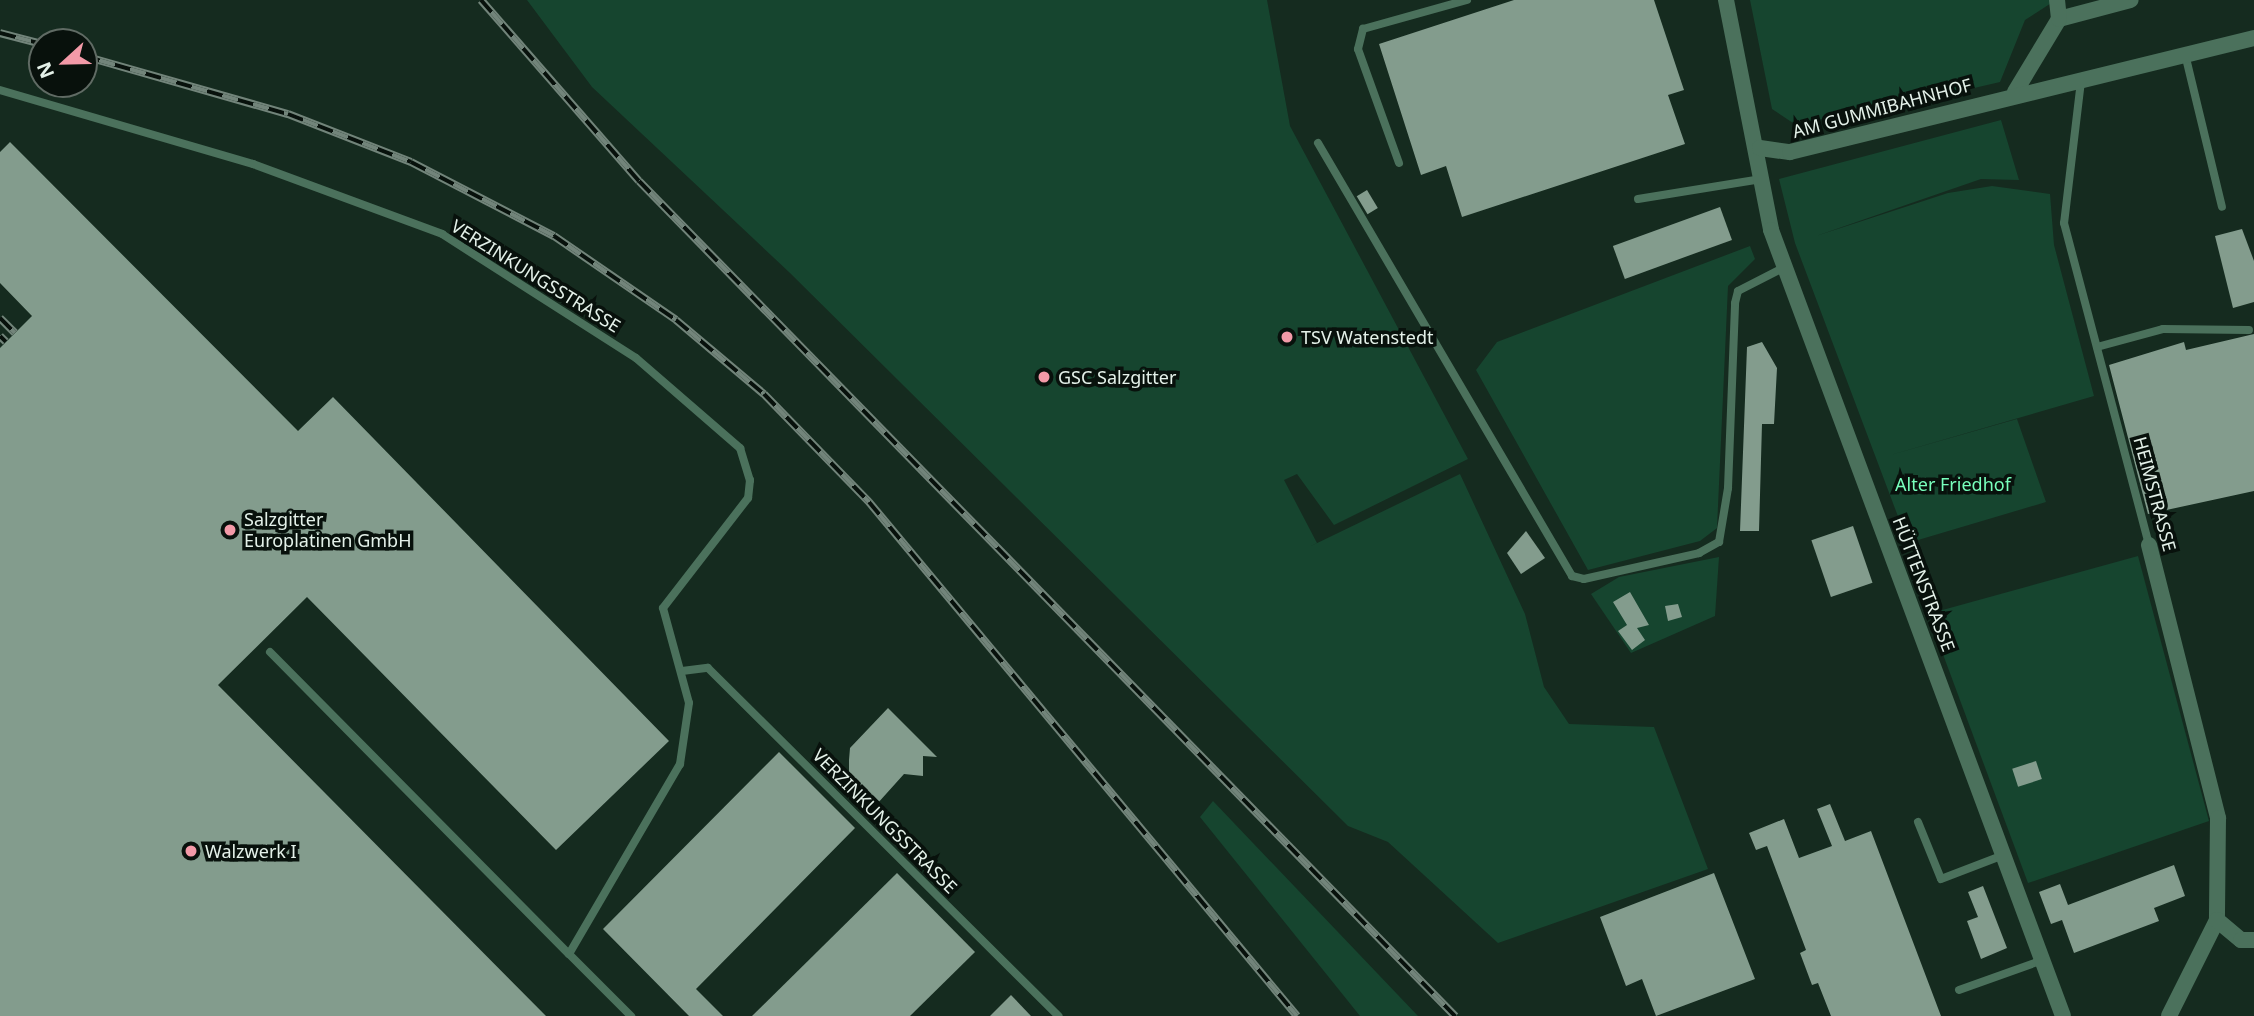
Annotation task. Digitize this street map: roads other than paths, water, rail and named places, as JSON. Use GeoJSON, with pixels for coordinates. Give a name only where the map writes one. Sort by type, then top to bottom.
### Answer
{"type":"FeatureCollection","features":[{"type":"Feature","properties":{"kind":"street","name":"HÜTTENSTRASSE"},"geometry":{"type":"LineString","coordinates":[[1726,0],[1750,133],[1760,148],[1761,179],[1785,267],[2063,1016]]}},
{"type":"Feature","properties":{"kind":"street"},"geometry":{"type":"LineString","coordinates":[[2015,92],[2059,19],[2057,0]]}},
{"type":"Feature","properties":{"kind":"street"},"geometry":{"type":"LineString","coordinates":[[2059,19],[2131,0]]}},
{"type":"Feature","properties":{"kind":"street","name":"AM GUMMIBAHNHOF"},"geometry":{"type":"LineString","coordinates":[[1760,148],[1790,152],[2015,92],[2254,38]]}},
{"type":"Feature","properties":{"kind":"street","name":"HEIMSTRASSE"},"geometry":{"type":"LineString","coordinates":[[2149,545],[2218,818],[2217,920]]}},
{"type":"Feature","properties":{"kind":"street"},"geometry":{"type":"LineString","coordinates":[[2169,1016],[2217,920],[2241,940],[2254,940]]}},
{"type":"Feature","properties":{"kind":"lane"},"geometry":{"type":"LineString","coordinates":[[1399,163],[1358,49],[1363,29],[1467,0]]}},
{"type":"Feature","properties":{"kind":"lane"},"geometry":{"type":"LineString","coordinates":[[2186,54],[2222,207]]}},
{"type":"Feature","properties":{"kind":"lane","name":"HEIMSTRASSE"},"geometry":{"type":"LineString","coordinates":[[2082,77],[2064,223],[2149,545]]}},
{"type":"Feature","properties":{"kind":"lane","name":"VERZINKUNGSSTRASSE"},"geometry":{"type":"LineString","coordinates":[[0,90],[253,164],[442,234],[552,300],[706,413],[740,448],[750,480],[740,513],[663,608],[682,671],[690,723],[680,764],[569,954]]}},
{"type":"Feature","properties":{"kind":"lane"},"geometry":{"type":"LineString","coordinates":[[1318,143],[1572,576],[1584,579],[1699,553],[1719,542],[1728,488],[1735,303],[1738,291],[1785,267]]}},
{"type":"Feature","properties":{"kind":"lane"},"geometry":{"type":"LineString","coordinates":[[1638,199],[1761,179]]}},
{"type":"Feature","properties":{"kind":"lane"},"geometry":{"type":"LineString","coordinates":[[2097,347],[2163,329],[2249,330]]}},
{"type":"Feature","properties":{"kind":"lane"},"geometry":{"type":"LineString","coordinates":[[270,652],[631,1016]]}},
{"type":"Feature","properties":{"kind":"lane","name":"VERZINKUNGSSTRASSE"},"geometry":{"type":"LineString","coordinates":[[682,671],[708,668],[1059,1016]]}},
{"type":"Feature","properties":{"kind":"lane"},"geometry":{"type":"LineString","coordinates":[[1918,822],[1941,879],[2004,855]]}},
{"type":"Feature","properties":{"kind":"lane"},"geometry":{"type":"LineString","coordinates":[[1959,990],[2043,960]]}},
{"type":"Feature","properties":{"kind":"railway"},"geometry":{"type":"LineString","coordinates":[[481,0],[639,181],[1455,1016]]}},
{"type":"Feature","properties":{"kind":"railway"},"geometry":{"type":"LineString","coordinates":[[0,33],[28,40]]}},
{"type":"Feature","properties":{"kind":"railway"},"geometry":{"type":"LineString","coordinates":[[98,60],[288,114],[411,162],[554,236],[676,320],[764,394],[869,502],[1297,1016]]}},
{"type":"Feature","properties":{"kind":"railway"},"geometry":{"type":"LineString","coordinates":[[0,318],[15,333]]}},
{"type":"Feature","properties":{"kind":"railway"},"geometry":{"type":"LineString","coordinates":[[0,336],[6,342]]}},
{"type":"Feature","properties":{"kind":"place","name":"TSV Watenstedt"},"geometry":{"type":"Point","coordinates":[1287,337]}},
{"type":"Feature","properties":{"kind":"place","name":"GSC Salzgitter"},"geometry":{"type":"Point","coordinates":[1044,377]}},
{"type":"Feature","properties":{"kind":"place","name":"Salzgitter Europlatinen GmbH"},"geometry":{"type":"Point","coordinates":[230,530]}},
{"type":"Feature","properties":{"kind":"place","name":"Walzwerk I"},"geometry":{"type":"Point","coordinates":[191,851]}},
{"type":"Feature","properties":{"kind":"park label","name":"Alter Friedhof"},"geometry":{"type":"Point","coordinates":[1953,484]}}]}
